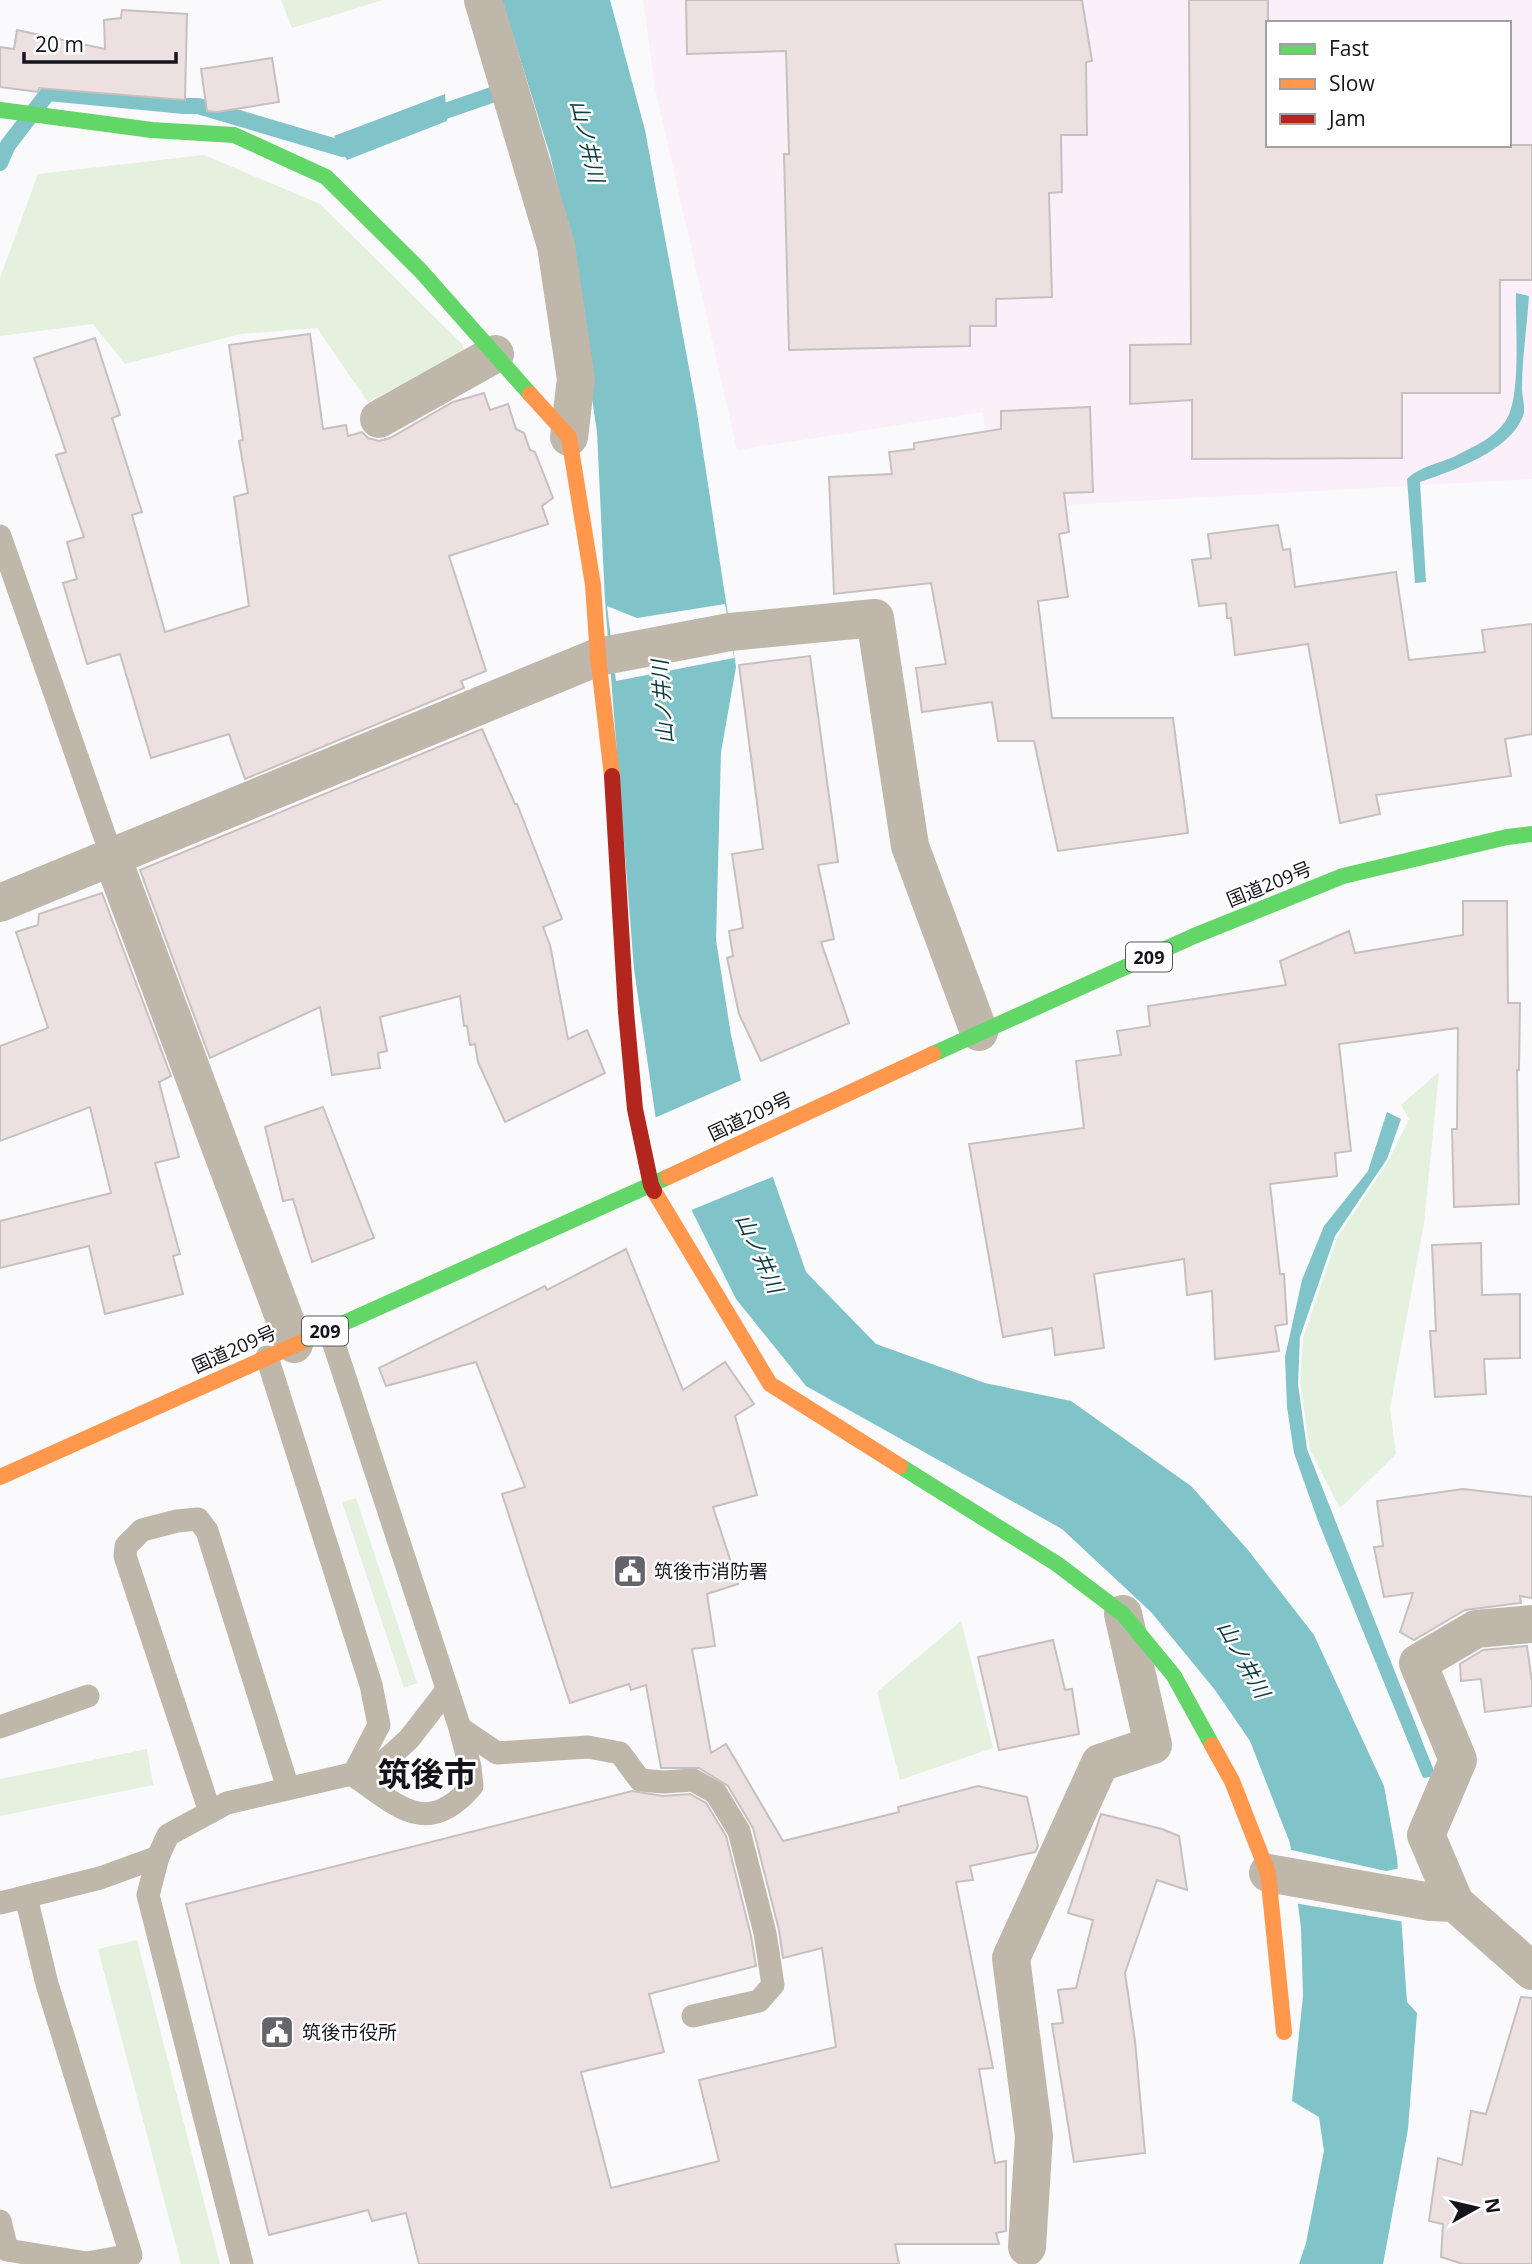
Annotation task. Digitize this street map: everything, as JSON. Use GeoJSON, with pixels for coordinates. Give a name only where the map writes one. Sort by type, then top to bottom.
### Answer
{"type":"FeatureCollection","features":[{"type":"Feature","properties":{"kind":"main road"},"geometry":{"type":"LineString","coordinates":[[0,110],[152,130],[234,135],[326,177],[419,270],[569,437],[605,655],[626,1012],[635,1109],[651,1185],[770,1384],[1057,1564],[1123,1614],[1174,1676],[1232,1781],[1268,1872],[1284,2032]]}},
{"type":"Feature","properties":{"kind":"main road","name":"国道209号"},"geometry":{"type":"LineString","coordinates":[[0,1477],[651,1185],[979,1032],[1194,936],[1343,876],[1507,837],[1532,834]]}},
{"type":"Feature","properties":{"kind":"street"},"geometry":{"type":"LineString","coordinates":[[483,0],[556,246],[576,379],[569,437]]}},
{"type":"Feature","properties":{"kind":"street"},"geometry":{"type":"LineString","coordinates":[[379,419],[495,354]]}},
{"type":"Feature","properties":{"kind":"street"},"geometry":{"type":"LineString","coordinates":[[0,903],[605,655],[730,632],[875,618],[910,846],[979,1032]]}},
{"type":"Feature","properties":{"kind":"street"},"geometry":{"type":"LineString","coordinates":[[112,857],[281,1351]]}},
{"type":"Feature","properties":{"kind":"street"},"geometry":{"type":"LineString","coordinates":[[1027,2247],[1034,2136],[1011,1958],[1100,1763],[1153,1745],[1123,1614]]}},
{"type":"Feature","properties":{"kind":"street"},"geometry":{"type":"LineString","coordinates":[[1443,1903],[1426,1835],[1458,1760],[1418,1663],[1476,1629],[1532,1624]]}},
{"type":"Feature","properties":{"kind":"street"},"geometry":{"type":"LineString","coordinates":[[1268,1872],[1443,1903],[1532,1971]]}},
{"type":"Feature","properties":{"kind":"lane"},"geometry":{"type":"LineString","coordinates":[[0,536],[112,857]]}},
{"type":"Feature","properties":{"kind":"lane"},"geometry":{"type":"LineString","coordinates":[[329,1329],[460,1728],[471,1766],[472,1786],[461,1799],[444,1811],[429,1815],[398,1807],[353,1775]]}},
{"type":"Feature","properties":{"kind":"lane"},"geometry":{"type":"LineString","coordinates":[[281,1351],[379,1725],[353,1775]]}},
{"type":"Feature","properties":{"kind":"lane"},"geometry":{"type":"LineString","coordinates":[[210,1812],[125,1556],[126,1546],[142,1530],[198,1519],[207,1531],[288,1788]]}},
{"type":"Feature","properties":{"kind":"lane"},"geometry":{"type":"LineString","coordinates":[[242,2264],[148,1895],[158,1857],[168,1835],[227,1803],[377,1768],[409,1739],[447,1690]]}},
{"type":"Feature","properties":{"kind":"lane"},"geometry":{"type":"LineString","coordinates":[[0,1727],[88,1696]]}},
{"type":"Feature","properties":{"kind":"lane"},"geometry":{"type":"LineString","coordinates":[[460,1728],[497,1753],[588,1747],[620,1753],[640,1780],[693,1780],[716,1793],[739,1831],[765,1933],[772,1985],[759,2001],[693,2016]]}},
{"type":"Feature","properties":{"kind":"lane"},"geometry":{"type":"LineString","coordinates":[[0,1903],[100,1878],[158,1857]]}},
{"type":"Feature","properties":{"kind":"lane"},"geometry":{"type":"LineString","coordinates":[[0,2221],[7,2250],[87,2263],[131,2255],[47,1984],[26,1897]]}},
{"type":"Feature","properties":{"kind":"shaded area"},"geometry":{"type":"Polygon","coordinates":[[[643,0],[1532,0],[1532,479],[994,509],[983,412],[737,450],[655,88],[643,0]]]}},
{"type":"Feature","properties":{"kind":"green space"},"geometry":{"type":"Polygon","coordinates":[[[281,0],[383,0],[292,28],[281,0]]]}},
{"type":"Feature","properties":{"kind":"green space"},"geometry":{"type":"Polygon","coordinates":[[[204,155],[320,204],[462,344],[465,352],[368,402],[317,328],[240,334],[125,364],[93,324],[0,336],[0,278],[38,174],[204,155]]]}},
{"type":"Feature","properties":{"kind":"green space"},"geometry":{"type":"Polygon","coordinates":[[[1439,1072],[1424,1223],[1390,1408],[1396,1454],[1340,1508],[1310,1450],[1300,1384],[1303,1338],[1337,1238],[1388,1162],[1409,1119],[1401,1105],[1439,1072]]]}},
{"type":"Feature","properties":{"kind":"green space"},"geometry":{"type":"Polygon","coordinates":[[[356,1498],[417,1683],[404,1688],[342,1502],[356,1498]]]}},
{"type":"Feature","properties":{"kind":"green space"},"geometry":{"type":"Polygon","coordinates":[[[961,1621],[993,1748],[900,1780],[877,1692],[961,1621]]]}},
{"type":"Feature","properties":{"kind":"green space"},"geometry":{"type":"Polygon","coordinates":[[[147,1749],[153,1785],[0,1816],[0,1779],[147,1749]]]}},
{"type":"Feature","properties":{"kind":"green space"},"geometry":{"type":"Polygon","coordinates":[[[137,1940],[220,2264],[181,2264],[98,1949],[137,1940]]]}},
{"type":"Feature","properties":{"kind":"water","name":"山ノ井川"},"geometry":{"type":"Polygon","coordinates":[[[502,0],[610,0],[645,130],[696,406],[736,667],[721,752],[716,940],[731,1035],[744,1094],[806,1272],[876,1344],[985,1383],[1071,1401],[1191,1486],[1248,1550],[1314,1635],[1384,1786],[1397,1858],[1407,2002],[1417,2013],[1408,2129],[1383,2264],[1299,2264],[1306,2243],[1324,2151],[1319,2117],[1292,2101],[1303,1996],[1301,1928],[1290,1843],[1250,1741],[1215,1690],[1151,1612],[1062,1529],[806,1386],[736,1299],[689,1205],[656,1120],[634,969],[605,601],[597,432],[565,217],[550,155],[502,0]]]}},
{"type":"Feature","properties":{"kind":"water"},"geometry":{"type":"Polygon","coordinates":[[[445,94],[447,121],[347,160],[334,136],[445,94]]]}},
{"type":"Feature","properties":{"kind":"water"},"geometry":{"type":"Polygon","coordinates":[[[1516,293],[1529,296],[1522,377],[1523,416],[1516,429],[1493,450],[1420,482],[1426,582],[1415,583],[1407,479],[1419,470],[1479,444],[1505,422],[1514,396],[1516,379],[1516,293]]]}},
{"type":"Feature","properties":{"kind":"water"},"geometry":{"type":"Polygon","coordinates":[[[1387,1112],[1401,1119],[1387,1159],[1335,1236],[1300,1337],[1298,1384],[1307,1449],[1436,1776],[1423,1778],[1318,1521],[1294,1453],[1287,1407],[1285,1357],[1302,1280],[1324,1226],[1368,1171],[1387,1112]]]}},
{"type":"Feature","properties":{"kind":"pier"},"geometry":{"type":"Polygon","coordinates":[[[725,604],[734,658],[616,681],[607,606],[637,618],[725,604]]]}},
{"type":"Feature","properties":{"kind":"pier"},"geometry":{"type":"Polygon","coordinates":[[[744,1079],[777,1175],[689,1211],[652,1119],[744,1079]]]}},
{"type":"Feature","properties":{"kind":"pier"},"geometry":{"type":"Polygon","coordinates":[[[1287,1849],[1386,1871],[1401,1868],[1405,1922],[1294,1903],[1287,1849]]]}},
{"type":"Feature","properties":{"kind":"building"},"geometry":{"type":"Polygon","coordinates":[[[686,0],[1082,0],[1092,61],[1086,62],[1087,135],[1061,135],[1062,192],[1049,193],[1052,297],[996,299],[996,326],[970,326],[970,346],[789,350],[784,154],[789,154],[786,51],[687,54],[686,0]]]}},
{"type":"Feature","properties":{"kind":"building"},"geometry":{"type":"Polygon","coordinates":[[[1189,0],[1268,0],[1266,147],[1532,145],[1532,280],[1500,280],[1500,393],[1402,393],[1402,458],[1192,459],[1192,400],[1130,404],[1130,345],[1191,344],[1189,0]]]}},
{"type":"Feature","properties":{"kind":"building"},"geometry":{"type":"Polygon","coordinates":[[[122,10],[187,14],[185,100],[39,88],[38,92],[0,87],[0,47],[14,49],[17,30],[105,49],[104,20],[121,18],[122,10]]]}},
{"type":"Feature","properties":{"kind":"building"},"geometry":{"type":"Polygon","coordinates":[[[272,58],[279,102],[217,112],[207,111],[201,69],[272,58]]]}},
{"type":"Feature","properties":{"kind":"building"},"geometry":{"type":"Polygon","coordinates":[[[310,334],[323,429],[346,425],[348,436],[362,432],[368,438],[379,441],[390,438],[453,402],[484,393],[490,410],[508,404],[516,429],[524,433],[530,450],[535,452],[553,498],[542,506],[548,524],[449,556],[486,671],[461,681],[464,688],[245,779],[229,734],[151,758],[120,654],[87,664],[63,583],[77,579],[67,542],[84,537],[56,455],[66,452],[34,358],[95,338],[120,415],[112,418],[142,512],[132,515],[165,632],[249,606],[234,497],[248,493],[239,441],[243,440],[229,345],[310,334]]]}},
{"type":"Feature","properties":{"kind":"building"},"geometry":{"type":"Polygon","coordinates":[[[1090,407],[1093,492],[1064,493],[1069,532],[1059,534],[1068,597],[1038,601],[1052,718],[1173,718],[1188,833],[1058,851],[1034,741],[998,741],[992,702],[922,712],[916,668],[946,664],[931,583],[834,594],[829,477],[892,474],[889,452],[914,449],[914,443],[1001,429],[1001,411],[1090,407]]]}},
{"type":"Feature","properties":{"kind":"building"},"geometry":{"type":"Polygon","coordinates":[[[1278,525],[1283,550],[1290,549],[1295,587],[1396,572],[1409,660],[1485,652],[1482,630],[1532,624],[1532,734],[1505,739],[1511,776],[1376,795],[1380,814],[1340,823],[1308,644],[1235,655],[1231,618],[1227,618],[1226,603],[1199,606],[1192,560],[1211,558],[1208,534],[1278,525]]]}},
{"type":"Feature","properties":{"kind":"building"},"geometry":{"type":"Polygon","coordinates":[[[810,656],[838,862],[818,865],[834,939],[821,942],[849,1023],[761,1061],[739,1014],[727,958],[733,956],[729,931],[743,928],[732,854],[763,849],[739,665],[810,656]]]}},
{"type":"Feature","properties":{"kind":"building"},"geometry":{"type":"Polygon","coordinates":[[[482,729],[517,804],[562,919],[543,927],[550,945],[568,1039],[587,1030],[605,1073],[505,1122],[478,1062],[475,1044],[470,1045],[460,996],[380,1017],[387,1051],[378,1053],[380,1068],[332,1075],[320,1007],[210,1058],[140,870],[482,729]]]}},
{"type":"Feature","properties":{"kind":"building"},"geometry":{"type":"Polygon","coordinates":[[[102,893],[171,1076],[159,1082],[179,1157],[155,1163],[180,1254],[173,1256],[183,1294],[105,1314],[89,1246],[0,1268],[0,1221],[111,1193],[90,1107],[0,1141],[0,1046],[48,1028],[16,932],[38,925],[39,914],[102,893]]]}},
{"type":"Feature","properties":{"kind":"building"},"geometry":{"type":"Polygon","coordinates":[[[1463,901],[1507,901],[1508,1003],[1520,1003],[1517,1070],[1519,1204],[1454,1207],[1452,1129],[1457,1129],[1458,1028],[1339,1044],[1351,1151],[1335,1153],[1337,1176],[1270,1184],[1280,1274],[1284,1274],[1287,1324],[1275,1326],[1279,1351],[1215,1359],[1212,1291],[1187,1295],[1184,1259],[1094,1274],[1104,1348],[1055,1355],[1052,1328],[1003,1337],[969,1144],[1084,1128],[1076,1061],[1121,1055],[1117,1031],[1150,1026],[1148,1006],[1286,985],[1280,961],[1349,931],[1355,953],[1463,935],[1463,901]]]}},
{"type":"Feature","properties":{"kind":"building"},"geometry":{"type":"Polygon","coordinates":[[[323,1107],[374,1238],[312,1262],[293,1199],[283,1201],[265,1127],[323,1107]]]}},
{"type":"Feature","properties":{"kind":"building"},"geometry":{"type":"Polygon","coordinates":[[[1481,1243],[1482,1295],[1520,1294],[1520,1358],[1484,1359],[1486,1394],[1435,1397],[1430,1331],[1436,1331],[1432,1245],[1481,1243]]]}},
{"type":"Feature","properties":{"kind":"building"},"geometry":{"type":"Polygon","coordinates":[[[626,1249],[683,1390],[725,1362],[754,1404],[735,1416],[757,1495],[713,1507],[738,1584],[707,1594],[715,1646],[692,1649],[711,1753],[726,1744],[783,1841],[899,1812],[898,1807],[978,1786],[1027,1797],[1038,1846],[1035,1852],[970,1866],[973,1880],[956,1882],[993,2068],[979,2069],[995,2163],[1006,2161],[1006,2231],[996,2233],[999,2244],[895,2244],[899,2264],[419,2264],[406,2213],[372,2221],[368,2210],[269,2235],[186,1904],[632,1791],[663,1796],[690,1794],[706,1803],[726,1836],[756,1966],[649,1994],[664,2052],[581,2072],[611,2188],[719,2161],[699,2080],[836,2047],[822,1948],[783,1958],[779,1930],[753,1828],[728,1786],[699,1768],[661,1768],[646,1685],[631,1690],[629,1684],[570,1703],[502,1494],[525,1487],[476,1362],[386,1386],[379,1368],[545,1286],[547,1290],[626,1249]]]}},
{"type":"Feature","properties":{"kind":"building"},"geometry":{"type":"Polygon","coordinates":[[[1463,1489],[1532,1497],[1532,1598],[1520,1596],[1521,1603],[1465,1610],[1414,1640],[1400,1632],[1413,1593],[1384,1597],[1374,1547],[1383,1546],[1377,1501],[1463,1489]]]}},
{"type":"Feature","properties":{"kind":"building"},"geometry":{"type":"Polygon","coordinates":[[[1053,1640],[1065,1690],[1072,1689],[1079,1734],[999,1750],[978,1657],[1053,1640]]]}},
{"type":"Feature","properties":{"kind":"building"},"geometry":{"type":"Polygon","coordinates":[[[1527,1646],[1532,1706],[1485,1712],[1481,1679],[1461,1681],[1460,1664],[1483,1650],[1527,1646]]]}},
{"type":"Feature","properties":{"kind":"building"},"geometry":{"type":"Polygon","coordinates":[[[1101,1814],[1162,1829],[1179,1836],[1187,1890],[1157,1880],[1125,1973],[1135,2041],[1145,2153],[1074,2162],[1052,2024],[1063,2023],[1058,1990],[1076,1988],[1093,1920],[1068,1913],[1101,1814]]]}},
{"type":"Feature","properties":{"kind":"building"},"geometry":{"type":"Polygon","coordinates":[[[1521,1997],[1532,1998],[1532,2264],[1463,2264],[1441,2257],[1443,2224],[1429,2221],[1438,2158],[1462,2165],[1471,2111],[1486,2114],[1521,1997]]]}},
{"type":"Feature","properties":{"kind":"waterway"},"geometry":{"type":"LineString","coordinates":[[428,117],[509,89]]}},
{"type":"Feature","properties":{"kind":"waterway"},"geometry":{"type":"LineString","coordinates":[[0,163],[8,145],[48,93],[198,106],[343,149],[361,143]]}},
{"type":"Feature","properties":{"kind":"traffic: fast"},"geometry":{"type":"LineString","coordinates":[[0,110],[152,130],[234,135],[326,177],[420,270],[530,394]]}},
{"type":"Feature","properties":{"kind":"traffic: fast"},"geometry":{"type":"LineString","coordinates":[[933,1054],[1194,936],[1343,876],[1507,837],[1532,834]]}},
{"type":"Feature","properties":{"kind":"traffic: fast"},"geometry":{"type":"LineString","coordinates":[[304,1341],[668,1177]]}},
{"type":"Feature","properties":{"kind":"traffic: fast"},"geometry":{"type":"LineString","coordinates":[[900,1466],[1057,1564],[1123,1614],[1174,1676],[1212,1745]]}},
{"type":"Feature","properties":{"kind":"traffic: slow"},"geometry":{"type":"LineString","coordinates":[[530,394],[569,437],[593,585],[598,657],[612,776]]}},
{"type":"Feature","properties":{"kind":"traffic: slow"},"geometry":{"type":"LineString","coordinates":[[668,1177],[933,1054]]}},
{"type":"Feature","properties":{"kind":"traffic: slow"},"geometry":{"type":"LineString","coordinates":[[654,1191],[770,1384],[900,1466]]}},
{"type":"Feature","properties":{"kind":"traffic: slow"},"geometry":{"type":"LineString","coordinates":[[0,1477],[304,1341]]}},
{"type":"Feature","properties":{"kind":"traffic: slow"},"geometry":{"type":"LineString","coordinates":[[1212,1745],[1232,1781],[1268,1873],[1284,2032]]}},
{"type":"Feature","properties":{"kind":"traffic: jam"},"geometry":{"type":"LineString","coordinates":[[612,776],[626,1012],[635,1109],[654,1191]]}},
{"type":"Feature","properties":{"kind":"place","name":"筑後市消防署"},"geometry":{"type":"Point","coordinates":[630,1571]}},
{"type":"Feature","properties":{"kind":"place","name":"筑後市役所"},"geometry":{"type":"Point","coordinates":[277,2032]}},
{"type":"Feature","properties":{"kind":"district","name":"筑後市"},"geometry":{"type":"Point","coordinates":[427,1773]}}]}
